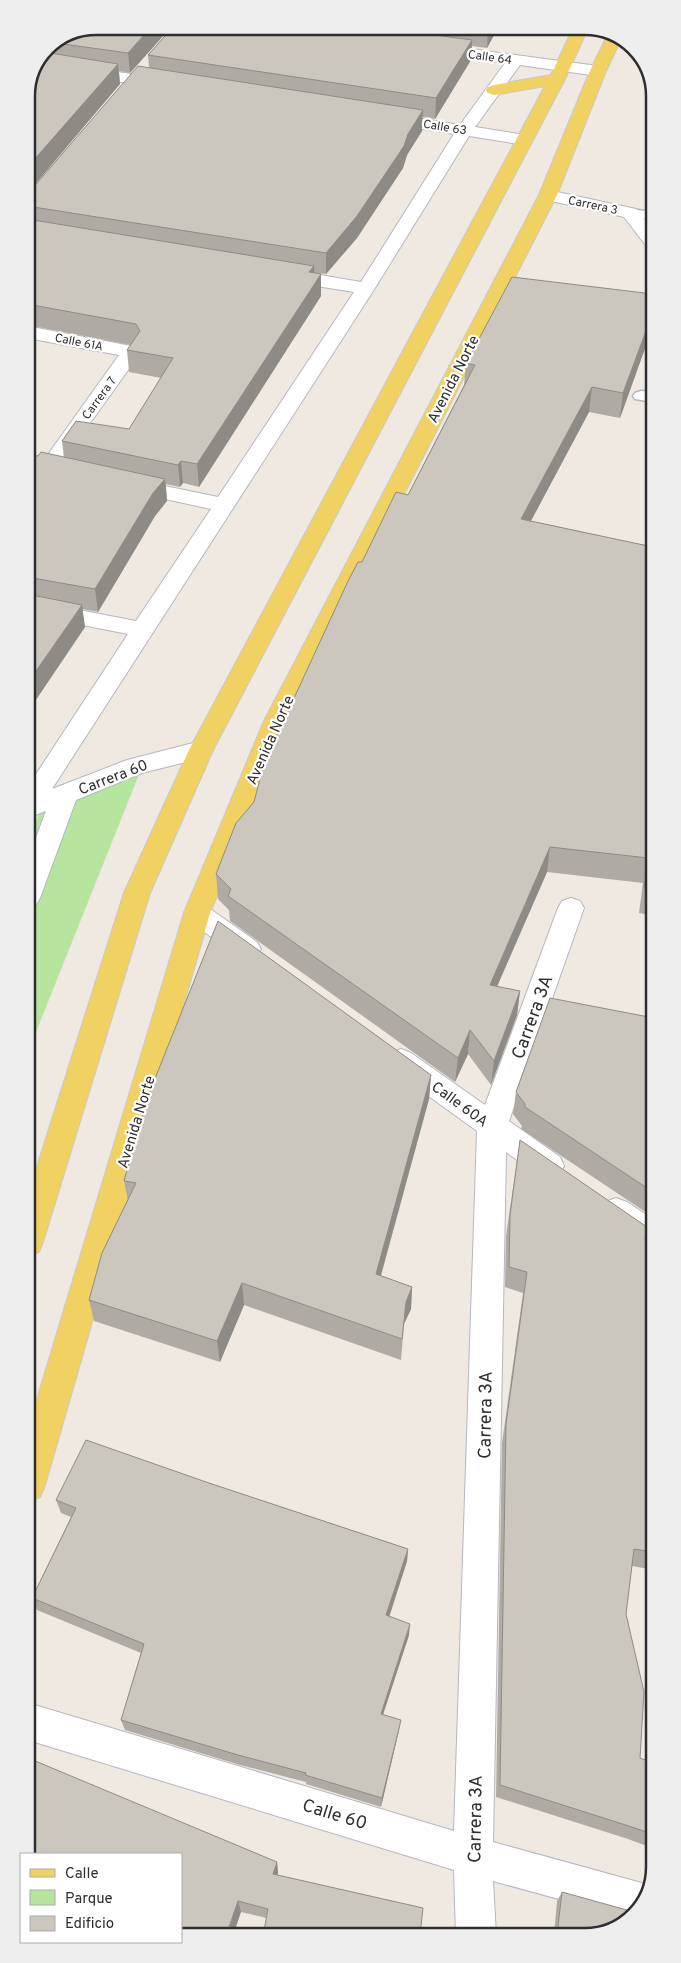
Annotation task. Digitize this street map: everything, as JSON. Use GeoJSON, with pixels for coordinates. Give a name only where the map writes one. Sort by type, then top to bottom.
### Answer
{"type":"FeatureCollection","features":[{"type":"Feature","properties":{"kind":"main road"},"geometry":{"type":"LineString","coordinates":[[35,1220],[137,893],[201,750],[525,140],[578,35]]}},
{"type":"Feature","properties":{"kind":"main road","name":"Avenida Norte"},"geometry":{"type":"LineString","coordinates":[[35,1461],[197,913],[276,722],[548,195],[612,41]]}},
{"type":"Feature","properties":{"kind":"main road"},"geometry":{"type":"LineString","coordinates":[[494,90],[560,73]]}},
{"type":"Feature","properties":{"kind":"street","name":"Calle 64"},"geometry":{"type":"LineString","coordinates":[[420,48],[516,60],[560,73],[598,72]]}},
{"type":"Feature","properties":{"kind":"street"},"geometry":{"type":"LineString","coordinates":[[35,797],[366,288],[465,130],[516,60]]}},
{"type":"Feature","properties":{"kind":"street"},"geometry":{"type":"LineString","coordinates":[[43,66],[184,87]]}},
{"type":"Feature","properties":{"kind":"street"},"geometry":{"type":"LineString","coordinates":[[122,94],[148,66]]}},
{"type":"Feature","properties":{"kind":"street","name":"Calle 63"},"geometry":{"type":"LineString","coordinates":[[368,115],[525,140]]}},
{"type":"Feature","properties":{"kind":"street","name":"Carrera 3"},"geometry":{"type":"LineString","coordinates":[[548,195],[630,213],[646,234]]}},
{"type":"Feature","properties":{"kind":"street"},"geometry":{"type":"LineString","coordinates":[[269,272],[366,288]]}},
{"type":"Feature","properties":{"kind":"street","name":"Calle 61A"},"geometry":{"type":"LineString","coordinates":[[35,334],[131,352]]}},
{"type":"Feature","properties":{"kind":"street","name":"Carrera 7"},"geometry":{"type":"LineString","coordinates":[[35,465],[58,469],[131,352]]}},
{"type":"Feature","properties":{"kind":"street"},"geometry":{"type":"LineString","coordinates":[[107,480],[224,505]]}},
{"type":"Feature","properties":{"kind":"street"},"geometry":{"type":"LineString","coordinates":[[35,609],[144,630]]}},
{"type":"Feature","properties":{"kind":"street","name":"Carrera 60"},"geometry":{"type":"LineString","coordinates":[[35,806],[136,766],[201,750]]}},
{"type":"Feature","properties":{"kind":"street"},"geometry":{"type":"LineString","coordinates":[[35,875],[65,795]]}},
{"type":"Feature","properties":{"kind":"street","name":"Carrera 3A"},"geometry":{"type":"LineString","coordinates":[[476,1928],[473,1856],[492,1127],[571,908]]}},
{"type":"Feature","properties":{"kind":"street"},"geometry":{"type":"LineString","coordinates":[[197,913],[269,965]]}},
{"type":"Feature","properties":{"kind":"street","name":"Calle 60A"},"geometry":{"type":"LineString","coordinates":[[380,1046],[492,1127],[573,1182]]}},
{"type":"Feature","properties":{"kind":"street"},"geometry":{"type":"LineString","coordinates":[[597,1199],[646,1232]]}},
{"type":"Feature","properties":{"kind":"street","name":"Calle 60"},"geometry":{"type":"LineString","coordinates":[[35,1723],[473,1856],[636,1900]]}},
{"type":"Feature","properties":{"kind":"lane"},"geometry":{"type":"LineString","coordinates":[[630,213],[646,215]]}},
{"type":"Feature","properties":{"kind":"green space"},"geometry":{"type":"Polygon","coordinates":[[[140,772],[35,1034],[35,824],[40,811],[140,772]]]}},
{"type":"Feature","properties":{"kind":"building"},"geometry":{"type":"Polygon","coordinates":[[[144,35],[128,53],[64,44],[84,36],[144,35]]]}},
{"type":"Feature","properties":{"kind":"building"},"geometry":{"type":"Polygon","coordinates":[[[166,35],[435,35],[472,40],[436,98],[148,55],[166,35]]]}},
{"type":"Feature","properties":{"kind":"building"},"geometry":{"type":"Polygon","coordinates":[[[53,53],[118,64],[35,159],[36,84],[45,62],[53,53]]]}},
{"type":"Feature","properties":{"kind":"building"},"geometry":{"type":"Polygon","coordinates":[[[138,66],[423,110],[408,134],[404,146],[357,216],[326,253],[35,207],[35,185],[138,66]]]}},
{"type":"Feature","properties":{"kind":"building"},"geometry":{"type":"Polygon","coordinates":[[[35,220],[314,266],[309,272],[321,274],[197,464],[181,461],[178,465],[62,441],[76,421],[129,429],[173,358],[127,350],[140,331],[136,324],[35,305],[35,220]]]}},
{"type":"Feature","properties":{"kind":"building"},"geometry":{"type":"Polygon","coordinates":[[[512,277],[646,293],[646,331],[623,393],[592,387],[521,519],[646,546],[646,858],[550,847],[490,985],[520,991],[494,1061],[470,1030],[458,1058],[228,896],[231,889],[216,874],[236,823],[254,802],[264,763],[349,579],[358,562],[362,562],[396,492],[408,495],[475,365],[466,363],[512,277]]]}},
{"type":"Feature","properties":{"kind":"building"},"geometry":{"type":"Polygon","coordinates":[[[41,452],[165,479],[153,493],[95,589],[35,578],[35,456],[38,456],[41,452]]]}},
{"type":"Feature","properties":{"kind":"building"},"geometry":{"type":"Polygon","coordinates":[[[35,596],[82,605],[35,673],[35,596]]]}},
{"type":"Feature","properties":{"kind":"building"},"geometry":{"type":"Polygon","coordinates":[[[218,921],[431,1075],[376,1274],[412,1287],[406,1302],[402,1339],[242,1283],[217,1341],[89,1300],[102,1253],[136,1183],[124,1181],[148,1096],[218,921]]]}},
{"type":"Feature","properties":{"kind":"building"},"geometry":{"type":"Polygon","coordinates":[[[550,998],[646,1016],[646,1187],[525,1107],[525,1104],[516,1092],[550,998]]]}},
{"type":"Feature","properties":{"kind":"building"},"geometry":{"type":"Polygon","coordinates":[[[520,1140],[646,1226],[646,1551],[634,1549],[626,1614],[644,1692],[640,1758],[646,1760],[646,1832],[500,1785],[506,1424],[527,1272],[509,1267],[510,1215],[520,1140]]]}},
{"type":"Feature","properties":{"kind":"building"},"geometry":{"type":"Polygon","coordinates":[[[86,1440],[408,1549],[386,1615],[410,1624],[381,1714],[401,1720],[382,1798],[305,1775],[306,1773],[121,1720],[144,1644],[35,1599],[35,1592],[76,1508],[56,1500],[86,1440]]]}},
{"type":"Feature","properties":{"kind":"building"},"geometry":{"type":"Polygon","coordinates":[[[35,1761],[277,1862],[273,1874],[423,1908],[421,1928],[264,1928],[268,1909],[238,1901],[229,1928],[182,1928],[182,1853],[35,1853],[35,1761]]]}},
{"type":"Feature","properties":{"kind":"building"},"geometry":{"type":"Polygon","coordinates":[[[562,1892],[627,1910],[619,1918],[601,1926],[558,1928],[562,1892]]]}}]}
